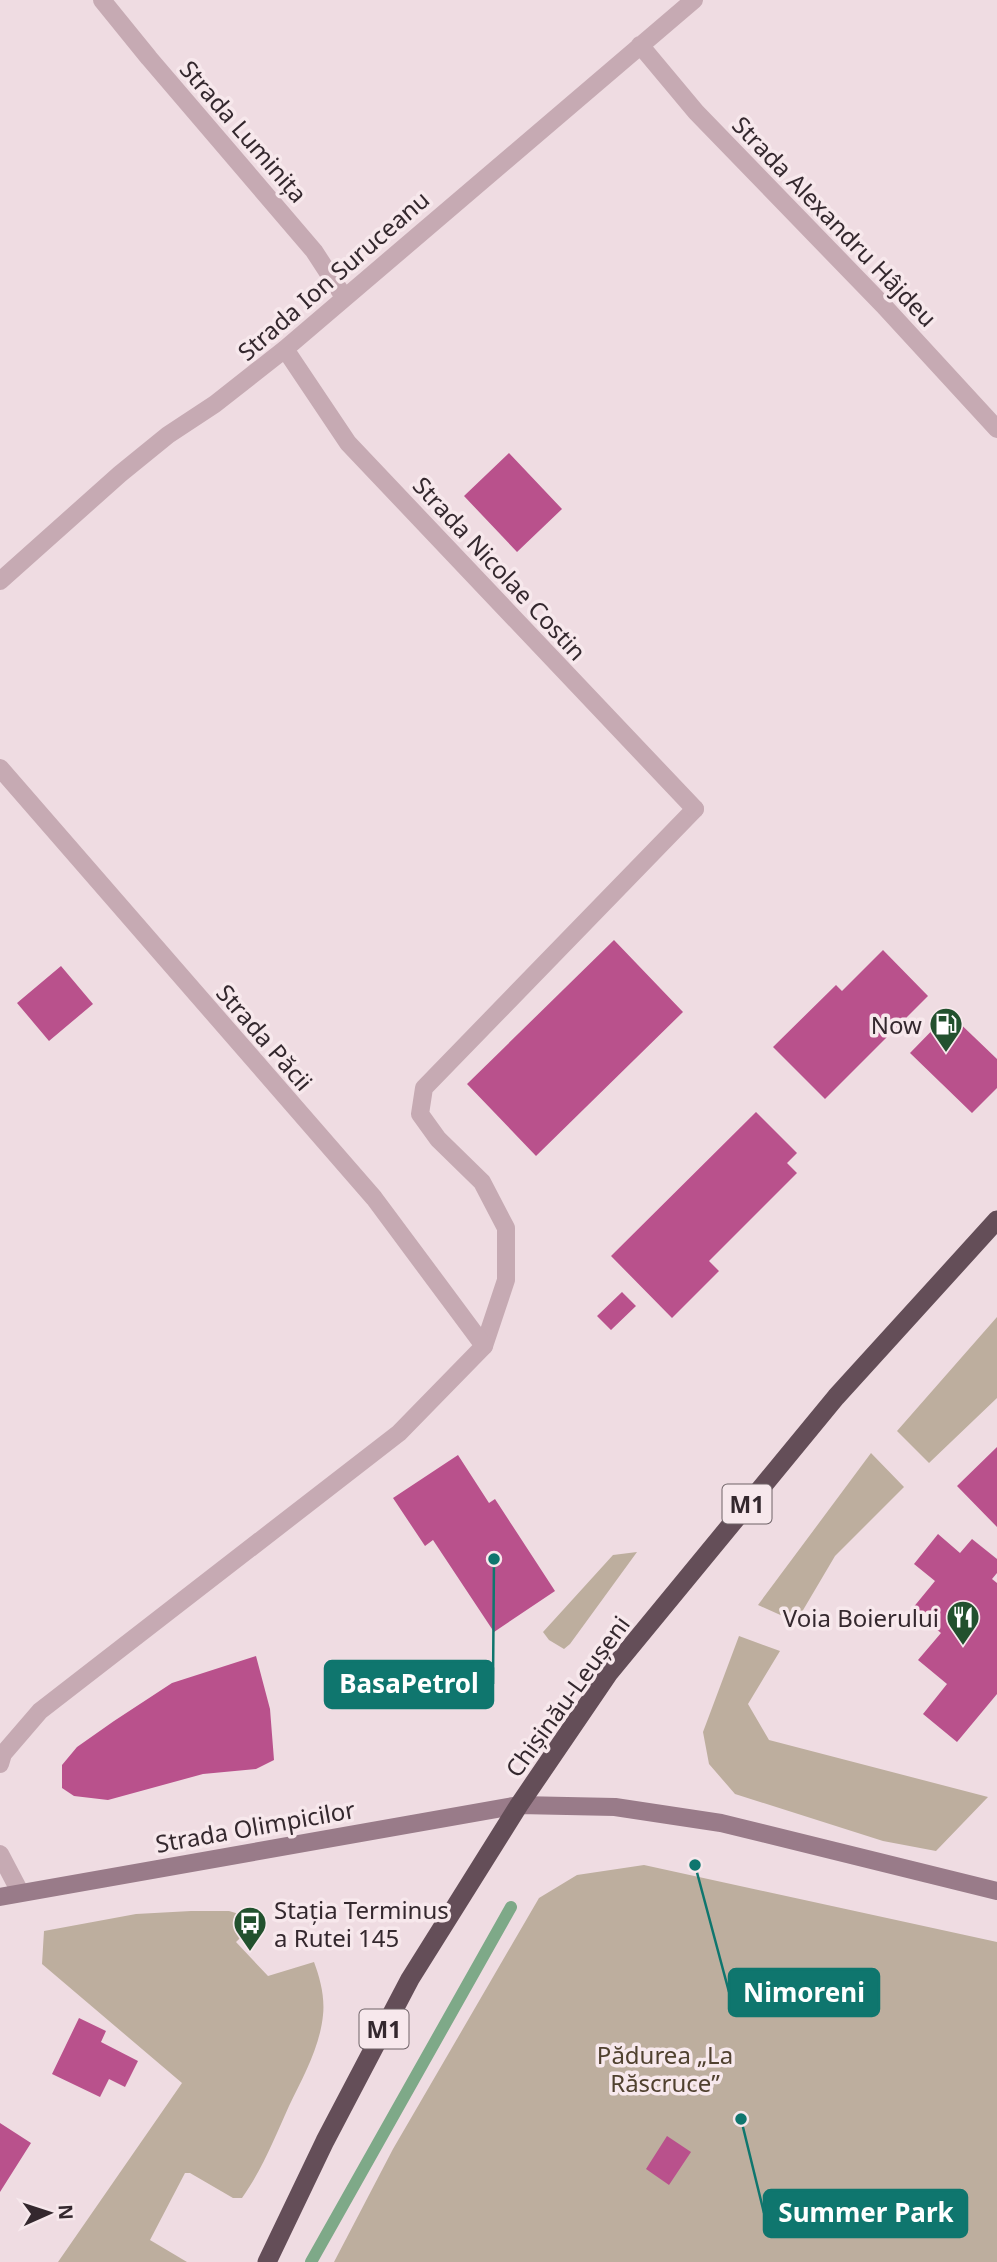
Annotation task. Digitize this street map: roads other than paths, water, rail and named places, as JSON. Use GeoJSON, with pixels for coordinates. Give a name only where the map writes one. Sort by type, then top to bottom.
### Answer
{"type":"FeatureCollection","features":[{"type":"Feature","properties":{"kind":"highway","name":"Chișinău-Leușeni"},"geometry":{"type":"LineString","coordinates":[[267,2262],[410,1979],[519,1805],[610,1673],[836,1397],[997,1220]]}},
{"type":"Feature","properties":{"kind":"main road","name":"Strada Olimpicilor"},"geometry":{"type":"LineString","coordinates":[[0,1896],[519,1805],[615,1807],[721,1823],[997,1891]]}},
{"type":"Feature","properties":{"kind":"street","name":"Strada Luminița"},"geometry":{"type":"LineString","coordinates":[[102,0],[314,251],[344,297]]}},
{"type":"Feature","properties":{"kind":"street","name":"Strada Ion Suruceanu"},"geometry":{"type":"LineString","coordinates":[[0,581],[120,474],[168,435],[232,391],[285,349],[694,0]]}},
{"type":"Feature","properties":{"kind":"street","name":"Strada Alexandru Hâjdeu"},"geometry":{"type":"LineString","coordinates":[[640,45],[696,112],[855,275],[997,429]]}},
{"type":"Feature","properties":{"kind":"street","name":"Strada Nicolae Costin"},"geometry":{"type":"LineString","coordinates":[[285,349],[348,443],[695,809],[424,1088],[420,1114],[438,1139],[482,1182],[506,1228],[506,1280],[484,1346]]}},
{"type":"Feature","properties":{"kind":"street","name":"Strada Păcii"},"geometry":{"type":"LineString","coordinates":[[0,768],[374,1198],[484,1346]]}},
{"type":"Feature","properties":{"kind":"street"},"geometry":{"type":"LineString","coordinates":[[0,1764],[3,1754],[40,1711],[399,1433],[484,1346]]}},
{"type":"Feature","properties":{"kind":"street"},"geometry":{"type":"LineString","coordinates":[[0,1854],[20,1892]]}},
{"type":"Feature","properties":{"kind":"waterway"},"geometry":{"type":"LineString","coordinates":[[311,2262],[511,1907]]}},
{"type":"Feature","properties":{"kind":"place","name":"Now"},"geometry":{"type":"Point","coordinates":[946,1054]}},
{"type":"Feature","properties":{"kind":"place","name":"BasaPetrol"},"geometry":{"type":"Point","coordinates":[494,1559]}},
{"type":"Feature","properties":{"kind":"place","name":"Voia Boierului"},"geometry":{"type":"Point","coordinates":[963,1647]}},
{"type":"Feature","properties":{"kind":"place","name":"Nimoreni"},"geometry":{"type":"Point","coordinates":[695,1865]}},
{"type":"Feature","properties":{"kind":"place","name":"Stația Terminus a Rutei 145"},"geometry":{"type":"Point","coordinates":[250,1953]}},
{"type":"Feature","properties":{"kind":"place","name":"Summer Park"},"geometry":{"type":"Point","coordinates":[741,2119]}},
{"type":"Feature","properties":{"kind":"park label","name":"Pădurea „La Răscruce”"},"geometry":{"type":"Point","coordinates":[665,2068]}}]}
